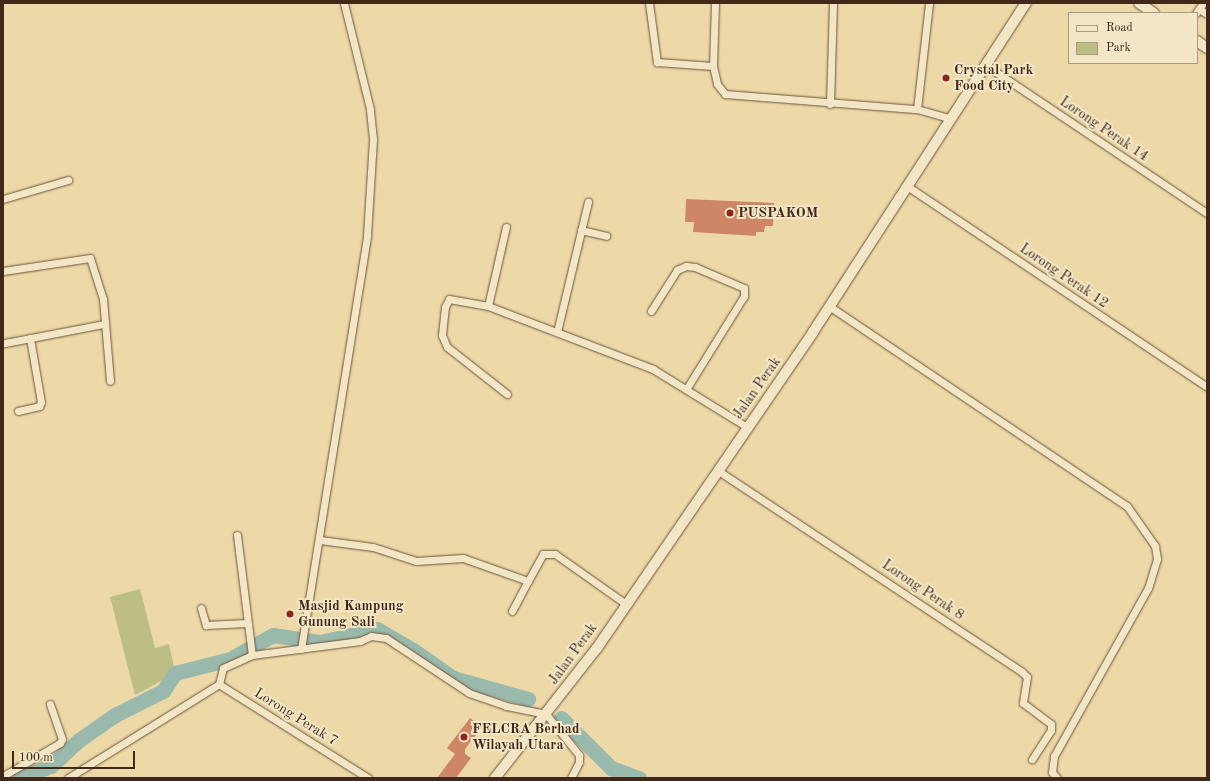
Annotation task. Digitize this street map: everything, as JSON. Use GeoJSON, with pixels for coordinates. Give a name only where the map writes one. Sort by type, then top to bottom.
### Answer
{"type":"FeatureCollection","features":[{"type":"Feature","properties":{"kind":"street"},"geometry":{"type":"LineString","coordinates":[[302,642],[320,540],[367,235],[373,139],[370,109],[344,3]]}},
{"type":"Feature","properties":{"kind":"street"},"geometry":{"type":"LineString","coordinates":[[649,3],[657,62],[713,66]]}},
{"type":"Feature","properties":{"kind":"street"},"geometry":{"type":"LineString","coordinates":[[715,3],[713,66],[717,84],[725,94],[733,97],[917,109],[951,119]]}},
{"type":"Feature","properties":{"kind":"street"},"geometry":{"type":"LineString","coordinates":[[830,104],[833,3]]}},
{"type":"Feature","properties":{"kind":"street"},"geometry":{"type":"LineString","coordinates":[[917,109],[929,3]]}},
{"type":"Feature","properties":{"kind":"street","name":"Jalan Perak"},"geometry":{"type":"LineString","coordinates":[[495,778],[597,648],[829,306],[906,186],[987,66],[1026,3]]}},
{"type":"Feature","properties":{"kind":"street"},"geometry":{"type":"LineString","coordinates":[[1139,3],[1152,12]]}},
{"type":"Feature","properties":{"kind":"street"},"geometry":{"type":"LineString","coordinates":[[1199,8],[1207,14]]}},
{"type":"Feature","properties":{"kind":"street"},"geometry":{"type":"LineString","coordinates":[[1198,42],[1207,48]]}},
{"type":"Feature","properties":{"kind":"street","name":"Lorong Perak 14"},"geometry":{"type":"LineString","coordinates":[[987,66],[1207,213]]}},
{"type":"Feature","properties":{"kind":"street"},"geometry":{"type":"LineString","coordinates":[[3,199],[68,180]]}},
{"type":"Feature","properties":{"kind":"street","name":"Lorong Perak 12"},"geometry":{"type":"LineString","coordinates":[[906,186],[1207,387]]}},
{"type":"Feature","properties":{"kind":"street"},"geometry":{"type":"LineString","coordinates":[[557,332],[588,202]]}},
{"type":"Feature","properties":{"kind":"street"},"geometry":{"type":"LineString","coordinates":[[488,306],[506,227]]}},
{"type":"Feature","properties":{"kind":"street"},"geometry":{"type":"LineString","coordinates":[[581,230],[606,236]]}},
{"type":"Feature","properties":{"kind":"street"},"geometry":{"type":"LineString","coordinates":[[3,271],[90,258],[103,299],[110,381]]}},
{"type":"Feature","properties":{"kind":"street"},"geometry":{"type":"LineString","coordinates":[[651,311],[677,270],[686,266],[695,267],[744,288],[744,296],[687,388]]}},
{"type":"Feature","properties":{"kind":"street"},"geometry":{"type":"LineString","coordinates":[[507,394],[451,353],[442,335],[445,307],[449,299],[488,306],[653,369],[687,388],[747,427]]}},
{"type":"Feature","properties":{"kind":"street"},"geometry":{"type":"LineString","coordinates":[[829,306],[1127,506],[1155,546],[1157,559],[1148,588],[1054,756],[1052,772],[1057,778]]}},
{"type":"Feature","properties":{"kind":"street"},"geometry":{"type":"LineString","coordinates":[[5,343],[104,324]]}},
{"type":"Feature","properties":{"kind":"street"},"geometry":{"type":"LineString","coordinates":[[18,411],[39,406],[41,402],[30,338]]}},
{"type":"Feature","properties":{"kind":"street","name":"Lorong Perak 8"},"geometry":{"type":"LineString","coordinates":[[717,470],[1028,677],[1023,703],[1050,724],[1051,730],[1032,759]]}},
{"type":"Feature","properties":{"kind":"street"},"geometry":{"type":"LineString","coordinates":[[237,535],[252,654]]}},
{"type":"Feature","properties":{"kind":"street"},"geometry":{"type":"LineString","coordinates":[[320,540],[373,547],[416,561],[463,558],[528,581]]}},
{"type":"Feature","properties":{"kind":"street"},"geometry":{"type":"LineString","coordinates":[[512,611],[544,554],[555,554],[626,604]]}},
{"type":"Feature","properties":{"kind":"street"},"geometry":{"type":"LineString","coordinates":[[201,608],[206,625],[247,623]]}},
{"type":"Feature","properties":{"kind":"street"},"geometry":{"type":"LineString","coordinates":[[68,778],[219,684],[220,673],[230,663],[252,654],[302,642],[378,636],[386,638],[470,693],[506,706],[546,714],[579,755],[571,778]]}},
{"type":"Feature","properties":{"kind":"street","name":"Lorong Perak 7"},"geometry":{"type":"LineString","coordinates":[[219,684],[368,778]]}},
{"type":"Feature","properties":{"kind":"street"},"geometry":{"type":"LineString","coordinates":[[3,776],[60,743],[62,739],[50,704]]}},
{"type":"Feature","properties":{"kind":"green space"},"geometry":{"type":"Polygon","coordinates":[[[140,589],[155,648],[169,644],[174,667],[168,671],[165,679],[135,695],[110,597],[140,589]]]}},
{"type":"Feature","properties":{"kind":"building","name":"PUSPAKOM"},"geometry":{"type":"Polygon","coordinates":[[[686,199],[774,203],[773,226],[765,226],[764,232],[756,232],[756,236],[693,232],[694,222],[685,222],[686,199]]]}},
{"type":"Feature","properties":{"kind":"building","name":"FELCRA Berhad Wilayah Utara"},"geometry":{"type":"Polygon","coordinates":[[[470,718],[482,727],[465,749],[465,754],[471,758],[456,778],[437,778],[455,754],[447,748],[470,718]]]}},
{"type":"Feature","properties":{"kind":"waterway"},"geometry":{"type":"LineString","coordinates":[[19,778],[51,766],[79,740],[115,715],[163,691],[175,673],[230,659],[273,635],[320,642],[377,629],[413,650],[453,678],[528,699]]}},
{"type":"Feature","properties":{"kind":"waterway"},"geometry":{"type":"LineString","coordinates":[[561,718],[611,768],[639,778]]}},
{"type":"Feature","properties":{"kind":"place","name":"Crystal Park Food City"},"geometry":{"type":"Point","coordinates":[946,78]}},
{"type":"Feature","properties":{"kind":"place","name":"PUSPAKOM"},"geometry":{"type":"Point","coordinates":[730,213]}},
{"type":"Feature","properties":{"kind":"place","name":"Masjid Kampung Gunung Sali"},"geometry":{"type":"Point","coordinates":[290,614]}},
{"type":"Feature","properties":{"kind":"place","name":"FELCRA Berhad Wilayah Utara"},"geometry":{"type":"Point","coordinates":[464,737]}}]}
